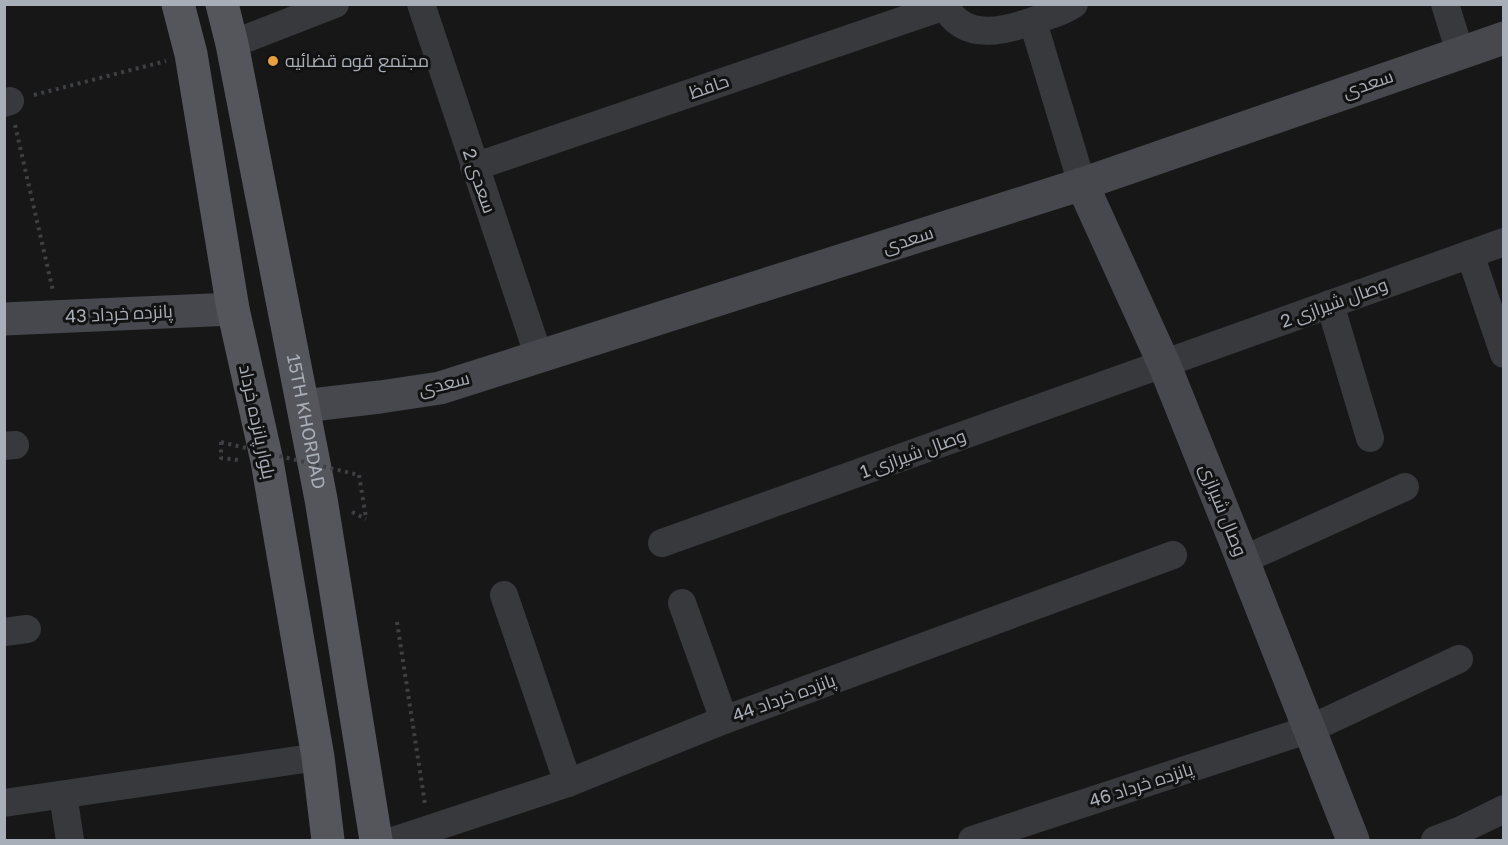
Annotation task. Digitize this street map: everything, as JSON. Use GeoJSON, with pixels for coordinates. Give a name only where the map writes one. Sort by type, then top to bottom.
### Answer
{"type":"FeatureCollection","features":[{"type":"Feature","properties":{"kind":"main road","name":"بلوار پانزده خرداد"},"geometry":{"type":"LineString","coordinates":[[178,4],[191,54],[233,309],[267,461],[318,757],[328,840]]}},
{"type":"Feature","properties":{"kind":"main road","name":"15TH KHORDAD"},"geometry":{"type":"LineString","coordinates":[[222,4],[232,44],[323,510],[376,840]]}},
{"type":"Feature","properties":{"kind":"street"},"geometry":{"type":"LineString","coordinates":[[232,44],[335,4]]}},
{"type":"Feature","properties":{"kind":"street","name":"سعدی 2"},"geometry":{"type":"LineString","coordinates":[[421,4],[539,357]]}},
{"type":"Feature","properties":{"kind":"street"},"geometry":{"type":"LineString","coordinates":[[944,5],[956,22],[991,32],[1012,29],[1033,22],[1074,4]]}},
{"type":"Feature","properties":{"kind":"street"},"geometry":{"type":"LineString","coordinates":[[1445,4],[1460,52]]}},
{"type":"Feature","properties":{"kind":"street","name":"حافظ"},"geometry":{"type":"LineString","coordinates":[[474,167],[944,5]]}},
{"type":"Feature","properties":{"kind":"street"},"geometry":{"type":"LineString","coordinates":[[1033,22],[1082,184]]}},
{"type":"Feature","properties":{"kind":"street","name":"سعدی"},"geometry":{"type":"LineString","coordinates":[[303,405],[440,388],[1082,184],[1503,38]]}},
{"type":"Feature","properties":{"kind":"street","name":"وصال شیرازی"},"geometry":{"type":"LineString","coordinates":[[1082,184],[1164,364],[1353,840]]}},
{"type":"Feature","properties":{"kind":"street","name":"وصال شیرازی 2"},"geometry":{"type":"LineString","coordinates":[[1164,364],[1503,242]]}},
{"type":"Feature","properties":{"kind":"street"},"geometry":{"type":"LineString","coordinates":[[1470,254],[1503,354]]}},
{"type":"Feature","properties":{"kind":"street"},"geometry":{"type":"LineString","coordinates":[[1330,304],[1370,438]]}},
{"type":"Feature","properties":{"kind":"street","name":"پانزده خرداد 43"},"geometry":{"type":"LineString","coordinates":[[4,319],[233,309]]}},
{"type":"Feature","properties":{"kind":"street","name":"وصال شیرازی 1"},"geometry":{"type":"LineString","coordinates":[[662,543],[1164,364]]}},
{"type":"Feature","properties":{"kind":"street"},"geometry":{"type":"LineString","coordinates":[[1243,560],[1405,486]]}},
{"type":"Feature","properties":{"kind":"street","name":"پانزده خرداد 44"},"geometry":{"type":"LineString","coordinates":[[396,840],[568,783],[724,720],[1173,555]]}},
{"type":"Feature","properties":{"kind":"street"},"geometry":{"type":"LineString","coordinates":[[504,595],[568,783]]}},
{"type":"Feature","properties":{"kind":"street"},"geometry":{"type":"LineString","coordinates":[[682,603],[724,720]]}},
{"type":"Feature","properties":{"kind":"street","name":"پانزده خرداد 46"},"geometry":{"type":"LineString","coordinates":[[972,840],[1310,729],[1459,660]]}},
{"type":"Feature","properties":{"kind":"street"},"geometry":{"type":"LineString","coordinates":[[4,803],[318,757]]}},
{"type":"Feature","properties":{"kind":"street"},"geometry":{"type":"LineString","coordinates":[[63,795],[70,840]]}},
{"type":"Feature","properties":{"kind":"street"},"geometry":{"type":"LineString","coordinates":[[1435,840],[1503,809]]}},
{"type":"Feature","properties":{"kind":"path"},"geometry":{"type":"LineString","coordinates":[[59,317],[7,102],[191,54]]}},
{"type":"Feature","properties":{"kind":"path"},"geometry":{"type":"LineString","coordinates":[[231,459],[221,458],[221,442],[359,475],[366,519]]}},
{"type":"Feature","properties":{"kind":"path"},"geometry":{"type":"LineString","coordinates":[[397,622],[429,828]]}},
{"type":"Feature","properties":{"kind":"place","name":"مجتمع قوه قضائیه"},"geometry":{"type":"Point","coordinates":[273,61]}}]}
